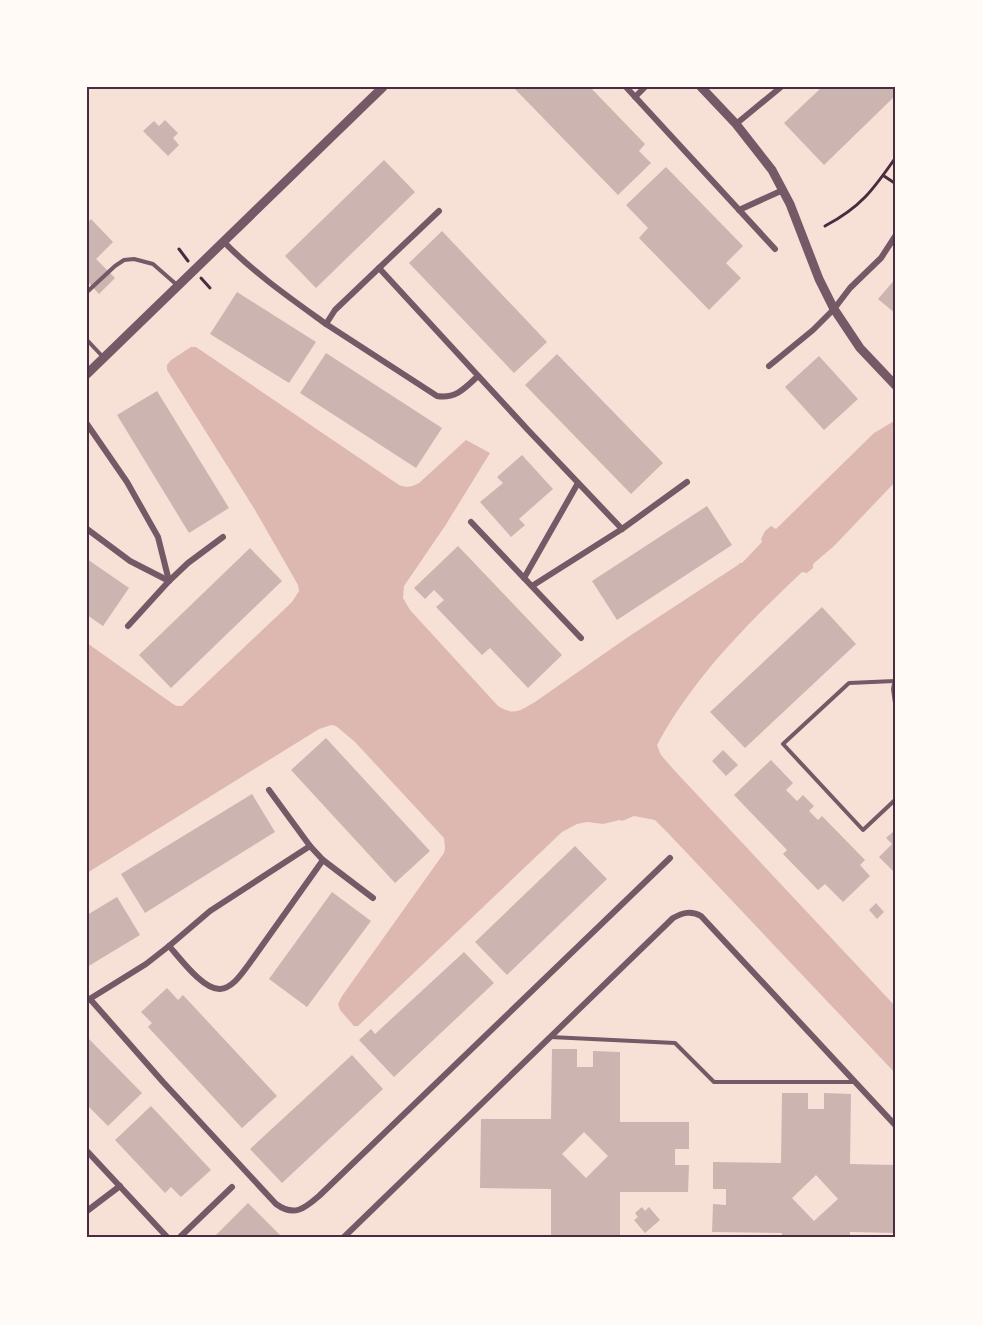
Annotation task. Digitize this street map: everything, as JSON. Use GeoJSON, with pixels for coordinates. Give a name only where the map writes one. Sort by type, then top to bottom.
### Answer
{"type":"FeatureCollection","features":[{"type":"Feature","properties":{"kind":"street"},"geometry":{"type":"LineString","coordinates":[[89,369],[104,358],[383,87]]}},
{"type":"Feature","properties":{"kind":"street"},"geometry":{"type":"LineString","coordinates":[[626,87],[775,249]]}},
{"type":"Feature","properties":{"kind":"street"},"geometry":{"type":"LineString","coordinates":[[635,97],[645,87]]}},
{"type":"Feature","properties":{"kind":"street"},"geometry":{"type":"LineString","coordinates":[[701,87],[736,124],[772,170],[801,228],[819,279],[834,309],[860,348],[896,386]]}},
{"type":"Feature","properties":{"kind":"street"},"geometry":{"type":"LineString","coordinates":[[736,124],[780,87]]}},
{"type":"Feature","properties":{"kind":"street"},"geometry":{"type":"LineString","coordinates":[[739,210],[783,190]]}},
{"type":"Feature","properties":{"kind":"street"},"geometry":{"type":"LineString","coordinates":[[326,324],[335,310],[439,211]]}},
{"type":"Feature","properties":{"kind":"street"},"geometry":{"type":"LineString","coordinates":[[769,366],[813,330],[834,309],[850,288],[881,258],[896,236]]}},
{"type":"Feature","properties":{"kind":"street"},"geometry":{"type":"LineString","coordinates":[[223,242],[261,277],[326,324],[437,396],[446,398],[458,393],[478,376]]}},
{"type":"Feature","properties":{"kind":"street"},"geometry":{"type":"LineString","coordinates":[[379,268],[622,529]]}},
{"type":"Feature","properties":{"kind":"street"},"geometry":{"type":"LineString","coordinates":[[87,424],[127,482],[158,537],[169,581]]}},
{"type":"Feature","properties":{"kind":"street"},"geometry":{"type":"LineString","coordinates":[[532,586],[622,529],[687,482]]}},
{"type":"Feature","properties":{"kind":"street"},"geometry":{"type":"LineString","coordinates":[[524,578],[578,483]]}},
{"type":"Feature","properties":{"kind":"street"},"geometry":{"type":"LineString","coordinates":[[471,522],[581,638]]}},
{"type":"Feature","properties":{"kind":"street"},"geometry":{"type":"LineString","coordinates":[[87,529],[130,561],[169,581]]}},
{"type":"Feature","properties":{"kind":"street"},"geometry":{"type":"LineString","coordinates":[[128,626],[188,563],[224,537]]}},
{"type":"Feature","properties":{"kind":"street"},"geometry":{"type":"LineString","coordinates":[[896,680],[894,688],[896,703]]}},
{"type":"Feature","properties":{"kind":"street"},"geometry":{"type":"LineString","coordinates":[[269,790],[323,860],[373,898]]}},
{"type":"Feature","properties":{"kind":"street"},"geometry":{"type":"LineString","coordinates":[[310,846],[210,911],[146,964],[88,1000],[276,1204],[292,1211],[306,1206],[320,1196],[670,858]]}},
{"type":"Feature","properties":{"kind":"street"},"geometry":{"type":"LineString","coordinates":[[170,946],[204,982],[211,987],[221,989],[227,987],[244,971],[323,860]]}},
{"type":"Feature","properties":{"kind":"street"},"geometry":{"type":"LineString","coordinates":[[343,1238],[673,918],[688,913],[701,916],[896,1126]]}},
{"type":"Feature","properties":{"kind":"street"},"geometry":{"type":"LineString","coordinates":[[87,1150],[168,1238]]}},
{"type":"Feature","properties":{"kind":"street"},"geometry":{"type":"LineString","coordinates":[[87,1211],[120,1186]]}},
{"type":"Feature","properties":{"kind":"street"},"geometry":{"type":"LineString","coordinates":[[179,1238],[232,1187]]}},
{"type":"Feature","properties":{"kind":"lane"},"geometry":{"type":"LineString","coordinates":[[87,292],[115,266],[134,259],[153,264],[178,285]]}},
{"type":"Feature","properties":{"kind":"lane"},"geometry":{"type":"LineString","coordinates":[[87,340],[104,358]]}},
{"type":"Feature","properties":{"kind":"lane"},"geometry":{"type":"LineString","coordinates":[[896,680],[849,683],[783,744],[863,830],[896,799]]}},
{"type":"Feature","properties":{"kind":"lane"},"geometry":{"type":"LineString","coordinates":[[549,1037],[675,1043],[714,1082],[854,1082]]}},
{"type":"Feature","properties":{"kind":"path"},"geometry":{"type":"LineString","coordinates":[[825,226],[853,209],[872,191],[896,158]]}},
{"type":"Feature","properties":{"kind":"path"},"geometry":{"type":"LineString","coordinates":[[884,176],[896,184]]}},
{"type":"Feature","properties":{"kind":"path"},"geometry":{"type":"LineString","coordinates":[[179,249],[189,262]]}},
{"type":"Feature","properties":{"kind":"path"},"geometry":{"type":"LineString","coordinates":[[200,277],[210,288]]}},
{"type":"Feature","properties":{"kind":"shaded area"},"geometry":{"type":"Polygon","coordinates":[[[191,347],[196,347],[399,485],[409,487],[419,483],[466,440],[490,453],[445,526],[404,586],[403,598],[410,610],[498,706],[513,712],[535,702],[628,637],[742,563],[762,542],[765,531],[771,526],[776,529],[874,433],[896,420],[896,481],[834,546],[813,564],[813,568],[807,573],[802,572],[722,653],[687,697],[657,745],[661,755],[674,770],[896,1007],[896,1074],[655,820],[634,816],[622,821],[603,824],[587,822],[577,824],[562,832],[358,1026],[354,1026],[340,1010],[338,1004],[342,996],[444,853],[445,848],[444,838],[355,742],[336,726],[331,725],[319,729],[87,873],[87,643],[173,704],[182,706],[292,602],[299,591],[298,585],[255,510],[167,370],[167,365],[171,360],[191,347]]]}},
{"type":"Feature","properties":{"kind":"building"},"geometry":{"type":"Polygon","coordinates":[[[513,87],[590,87],[645,144],[639,151],[651,163],[618,195],[513,87]]]}},
{"type":"Feature","properties":{"kind":"building"},"geometry":{"type":"Polygon","coordinates":[[[822,87],[896,87],[896,95],[824,165],[784,123],[822,87]]]}},
{"type":"Feature","properties":{"kind":"building"},"geometry":{"type":"Polygon","coordinates":[[[165,120],[178,133],[173,138],[179,145],[168,156],[143,131],[154,121],[159,126],[165,120]]]}},
{"type":"Feature","properties":{"kind":"building"},"geometry":{"type":"Polygon","coordinates":[[[384,160],[415,192],[316,288],[285,256],[384,160]]]}},
{"type":"Feature","properties":{"kind":"building"},"geometry":{"type":"Polygon","coordinates":[[[666,167],[743,246],[726,263],[741,278],[709,310],[639,238],[648,228],[626,205],[666,167]]]}},
{"type":"Feature","properties":{"kind":"building"},"geometry":{"type":"Polygon","coordinates":[[[91,219],[113,242],[96,259],[115,278],[99,294],[87,281],[87,223],[91,219]]]}},
{"type":"Feature","properties":{"kind":"building"},"geometry":{"type":"Polygon","coordinates":[[[442,231],[547,342],[514,373],[409,263],[442,231]]]}},
{"type":"Feature","properties":{"kind":"building"},"geometry":{"type":"Polygon","coordinates":[[[896,278],[896,314],[878,299],[896,278]]]}},
{"type":"Feature","properties":{"kind":"building"},"geometry":{"type":"Polygon","coordinates":[[[237,292],[316,342],[289,383],[210,334],[237,292]]]}},
{"type":"Feature","properties":{"kind":"building"},"geometry":{"type":"Polygon","coordinates":[[[326,353],[442,428],[416,468],[300,393],[326,353]]]}},
{"type":"Feature","properties":{"kind":"building"},"geometry":{"type":"Polygon","coordinates":[[[557,354],[663,463],[631,494],[525,385],[557,354]]]}},
{"type":"Feature","properties":{"kind":"building"},"geometry":{"type":"Polygon","coordinates":[[[819,356],[858,399],[824,430],[785,387],[819,356]]]}},
{"type":"Feature","properties":{"kind":"building"},"geometry":{"type":"Polygon","coordinates":[[[157,391],[229,508],[189,533],[117,415],[157,391]]]}},
{"type":"Feature","properties":{"kind":"building"},"geometry":{"type":"Polygon","coordinates":[[[522,455],[553,489],[519,519],[525,525],[511,537],[480,502],[503,483],[497,477],[522,455]]]}},
{"type":"Feature","properties":{"kind":"building"},"geometry":{"type":"Polygon","coordinates":[[[707,506],[732,545],[617,620],[592,581],[707,506]]]}},
{"type":"Feature","properties":{"kind":"building"},"geometry":{"type":"Polygon","coordinates":[[[458,546],[562,655],[528,688],[490,648],[482,655],[436,607],[444,600],[434,590],[425,599],[414,588],[458,546]]]}},
{"type":"Feature","properties":{"kind":"building"},"geometry":{"type":"Polygon","coordinates":[[[250,548],[282,581],[171,688],[139,655],[250,548]]]}},
{"type":"Feature","properties":{"kind":"building"},"geometry":{"type":"Polygon","coordinates":[[[87,559],[129,588],[103,626],[87,615],[87,559]]]}},
{"type":"Feature","properties":{"kind":"building"},"geometry":{"type":"Polygon","coordinates":[[[822,607],[856,644],[745,748],[710,712],[822,607]]]}},
{"type":"Feature","properties":{"kind":"building"},"geometry":{"type":"Polygon","coordinates":[[[326,738],[430,851],[395,883],[291,770],[326,738]]]}},
{"type":"Feature","properties":{"kind":"building"},"geometry":{"type":"Polygon","coordinates":[[[723,750],[738,765],[726,776],[712,761],[723,750]]]}},
{"type":"Feature","properties":{"kind":"building"},"geometry":{"type":"Polygon","coordinates":[[[771,760],[793,783],[786,790],[797,801],[803,795],[814,806],[809,811],[818,820],[822,816],[865,860],[860,865],[870,876],[843,902],[825,884],[818,890],[783,854],[787,850],[734,795],[771,760]]]}},
{"type":"Feature","properties":{"kind":"building"},"geometry":{"type":"Polygon","coordinates":[[[252,794],[275,832],[145,913],[121,874],[252,794]]]}},
{"type":"Feature","properties":{"kind":"building"},"geometry":{"type":"Polygon","coordinates":[[[896,829],[896,874],[879,857],[892,844],[886,838],[896,829]]]}},
{"type":"Feature","properties":{"kind":"building"},"geometry":{"type":"Polygon","coordinates":[[[575,846],[607,879],[507,975],[475,942],[575,846]]]}},
{"type":"Feature","properties":{"kind":"building"},"geometry":{"type":"Polygon","coordinates":[[[332,892],[371,921],[307,1007],[269,979],[332,892]]]}},
{"type":"Feature","properties":{"kind":"building"},"geometry":{"type":"Polygon","coordinates":[[[117,897],[140,935],[87,967],[87,915],[117,897]]]}},
{"type":"Feature","properties":{"kind":"building"},"geometry":{"type":"Polygon","coordinates":[[[876,903],[884,912],[877,919],[869,910],[876,903]]]}},
{"type":"Feature","properties":{"kind":"building"},"geometry":{"type":"Polygon","coordinates":[[[464,952],[494,983],[394,1077],[359,1040],[371,1029],[375,1034],[464,952]]]}},
{"type":"Feature","properties":{"kind":"building"},"geometry":{"type":"Polygon","coordinates":[[[167,988],[178,1000],[183,995],[277,1096],[242,1128],[148,1027],[152,1023],[141,1012],[167,988]]]}},
{"type":"Feature","properties":{"kind":"building"},"geometry":{"type":"Polygon","coordinates":[[[87,1037],[142,1093],[108,1126],[87,1105],[87,1037]]]}},
{"type":"Feature","properties":{"kind":"building"},"geometry":{"type":"Polygon","coordinates":[[[552,1049],[577,1049],[577,1067],[593,1067],[593,1051],[620,1052],[620,1122],[689,1122],[689,1149],[675,1149],[675,1165],[689,1165],[688,1192],[620,1192],[620,1238],[551,1238],[551,1189],[480,1188],[481,1119],[551,1119],[552,1049]],[[584,1132],[562,1154],[586,1178],[608,1156],[584,1132]]]}},
{"type":"Feature","properties":{"kind":"building"},"geometry":{"type":"Polygon","coordinates":[[[352,1055],[383,1089],[282,1183],[250,1149],[352,1055]]]}},
{"type":"Feature","properties":{"kind":"building"},"geometry":{"type":"Polygon","coordinates":[[[782,1093],[808,1093],[808,1109],[824,1109],[824,1093],[851,1094],[850,1164],[896,1165],[896,1233],[850,1232],[850,1238],[782,1238],[782,1233],[712,1232],[713,1204],[726,1205],[726,1189],[713,1189],[713,1162],[781,1163],[782,1093]],[[816,1175],[792,1198],[814,1221],[838,1199],[816,1175]]]}},
{"type":"Feature","properties":{"kind":"building"},"geometry":{"type":"Polygon","coordinates":[[[151,1106],[211,1170],[181,1197],[171,1187],[165,1193],[115,1140],[151,1106]]]}},
{"type":"Feature","properties":{"kind":"building"},"geometry":{"type":"Polygon","coordinates":[[[248,1203],[283,1238],[213,1238],[248,1203]]]}},
{"type":"Feature","properties":{"kind":"building"},"geometry":{"type":"Polygon","coordinates":[[[642,1207],[645,1211],[649,1207],[660,1220],[645,1233],[634,1220],[638,1217],[635,1213],[642,1207]]]}}]}
